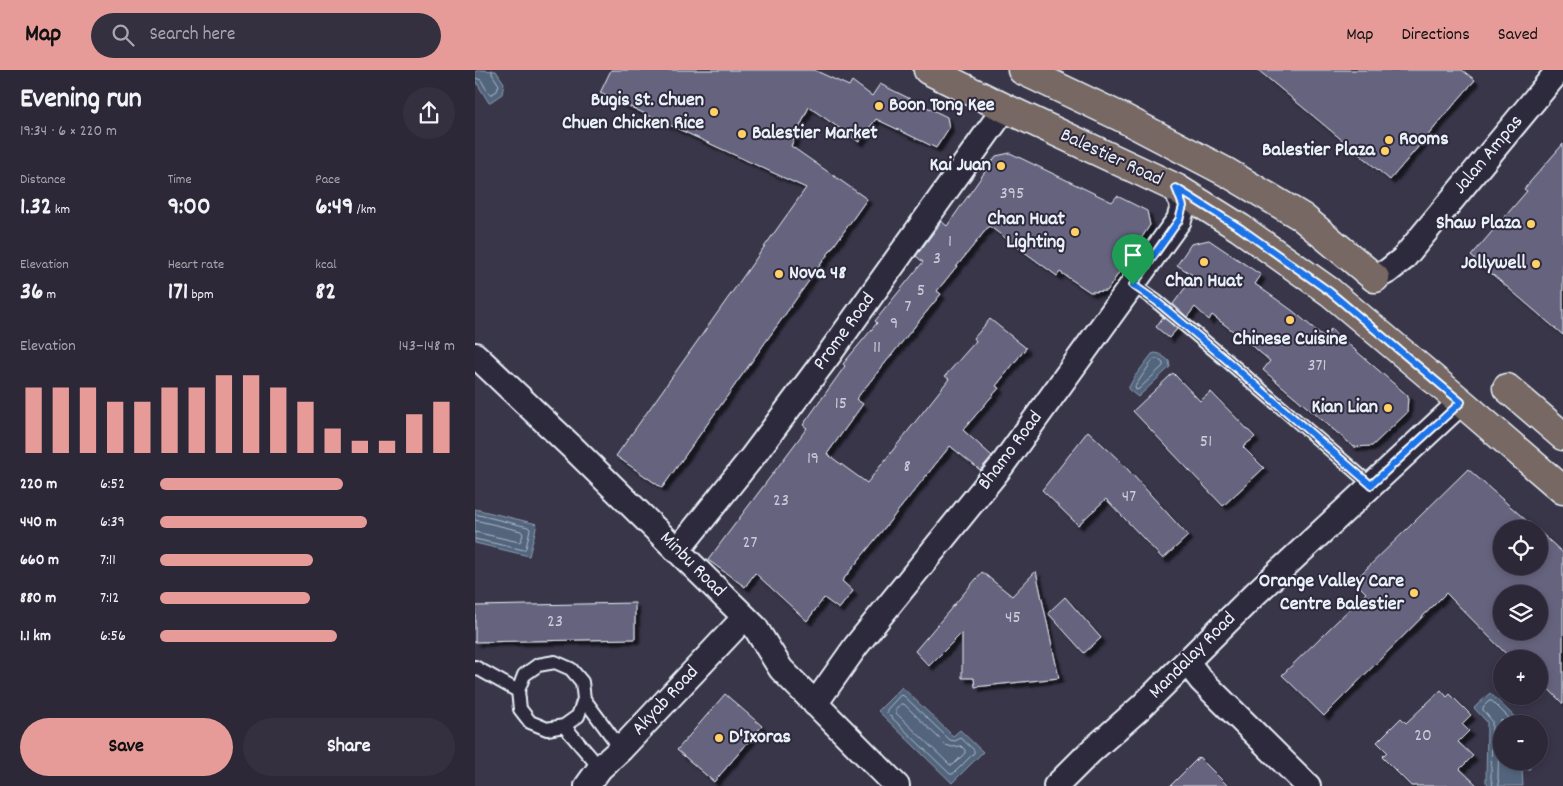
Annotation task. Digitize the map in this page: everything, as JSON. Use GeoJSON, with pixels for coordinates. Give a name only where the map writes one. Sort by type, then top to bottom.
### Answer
{"type":"FeatureCollection","features":[{"type":"Feature","properties":{"kind":"main road","name":"Balestier Road"},"geometry":{"type":"LineString","coordinates":[[928,70],[1176,188],[1240,228],[1330,292],[1563,490]]}},
{"type":"Feature","properties":{"kind":"main road","name":"Balestier Road"},"geometry":{"type":"LineString","coordinates":[[1022,70],[1123,118],[1228,173],[1302,217],[1375,278]]}},
{"type":"Feature","properties":{"kind":"main road"},"geometry":{"type":"LineString","coordinates":[[1507,388],[1563,436]]}},
{"type":"Feature","properties":{"kind":"street","name":"Jalan Ampas"},"geometry":{"type":"LineString","coordinates":[[1375,278],[1388,271],[1403,259],[1559,70]]}},
{"type":"Feature","properties":{"kind":"street","name":"Prome Road"},"geometry":{"type":"LineString","coordinates":[[677,551],[753,456],[830,353],[1005,108]]}},
{"type":"Feature","properties":{"kind":"street","name":"Bhamo Road"},"geometry":{"type":"LineString","coordinates":[[815,704],[856,646],[1000,468],[1179,220],[1183,206],[1176,188]]}},
{"type":"Feature","properties":{"kind":"street","name":"Minbu Road"},"geometry":{"type":"LineString","coordinates":[[475,356],[574,448],[755,627],[781,669],[897,786]]}},
{"type":"Feature","properties":{"kind":"street","name":"Mandalay Road"},"geometry":{"type":"LineString","coordinates":[[1056,786],[1187,662],[1255,594],[1461,402]]}},
{"type":"Feature","properties":{"kind":"street","name":"Akyab Road"},"geometry":{"type":"LineString","coordinates":[[594,777],[745,618]]}},
{"type":"Feature","properties":{"kind":"street"},"geometry":{"type":"LineString","coordinates":[[1187,662],[1201,680],[1308,786]]}},
{"type":"Feature","properties":{"kind":"lane"},"geometry":{"type":"LineString","coordinates":[[1133,285],[1156,301],[1201,338],[1371,485]]}},
{"type":"Feature","properties":{"kind":"lane"},"geometry":{"type":"LineString","coordinates":[[555,662],[571,669],[582,682],[584,699],[578,716],[564,726],[547,729],[530,722],[520,709],[518,691],[524,675],[538,665],[555,662]]}},
{"type":"Feature","properties":{"kind":"lane"},"geometry":{"type":"LineString","coordinates":[[475,667],[518,691]]}},
{"type":"Feature","properties":{"kind":"lane"},"geometry":{"type":"LineString","coordinates":[[584,699],[621,749]]}},
{"type":"Feature","properties":{"kind":"lane"},"geometry":{"type":"LineString","coordinates":[[564,726],[594,777]]}},
{"type":"Feature","properties":{"kind":"water"},"geometry":{"type":"Polygon","coordinates":[[[480,70],[496,71],[504,83],[502,94],[489,103],[475,80],[475,72],[480,70]]]}},
{"type":"Feature","properties":{"kind":"water"},"geometry":{"type":"Polygon","coordinates":[[[1152,354],[1160,354],[1169,361],[1170,367],[1138,397],[1128,389],[1135,376],[1152,354]]]}},
{"type":"Feature","properties":{"kind":"water"},"geometry":{"type":"Polygon","coordinates":[[[475,509],[537,524],[529,556],[475,543],[475,509]]]}},
{"type":"Feature","properties":{"kind":"water"},"geometry":{"type":"Polygon","coordinates":[[[902,687],[953,736],[960,730],[983,752],[952,783],[878,711],[902,687]]]}},
{"type":"Feature","properties":{"kind":"water"},"geometry":{"type":"Polygon","coordinates":[[[1490,693],[1493,696],[1493,705],[1502,705],[1513,715],[1493,715],[1493,770],[1522,770],[1523,786],[1490,786],[1486,782],[1487,722],[1474,708],[1490,693]]]}},
{"type":"Feature","properties":{"kind":"building"},"geometry":{"type":"Polygon","coordinates":[[[611,70],[814,70],[849,86],[852,81],[872,96],[880,84],[947,117],[949,128],[936,148],[876,119],[859,142],[809,107],[791,146],[867,199],[662,488],[616,456],[806,188],[600,93],[611,70]]]}},
{"type":"Feature","properties":{"kind":"building","name":"Balestier Plaza"},"geometry":{"type":"Polygon","coordinates":[[[1258,70],[1462,70],[1475,80],[1390,180],[1258,70]]]}},
{"type":"Feature","properties":{"kind":"building","name":"Shaw Plaza"},"geometry":{"type":"Polygon","coordinates":[[[1563,144],[1563,335],[1471,256],[1527,191],[1524,189],[1563,144]]]}},
{"type":"Feature","properties":{"kind":"building"},"geometry":{"type":"Polygon","coordinates":[[[1010,153],[1112,202],[1117,196],[1147,211],[1150,225],[1107,291],[1090,292],[1060,272],[1057,276],[989,226],[937,291],[941,294],[856,399],[863,404],[827,454],[867,483],[949,379],[945,376],[976,341],[974,338],[990,319],[1026,348],[996,386],[999,388],[963,430],[992,456],[980,470],[950,446],[842,581],[853,591],[839,609],[824,598],[807,621],[755,573],[745,587],[708,560],[807,428],[803,425],[845,366],[843,364],[923,262],[916,256],[941,221],[947,226],[996,156],[1010,153]]]}},
{"type":"Feature","properties":{"kind":"building"},"geometry":{"type":"Polygon","coordinates":[[[1209,240],[1261,275],[1255,284],[1293,311],[1324,337],[1331,329],[1408,396],[1407,413],[1372,446],[1354,447],[1263,370],[1270,361],[1255,348],[1212,315],[1209,320],[1195,307],[1187,317],[1173,304],[1194,276],[1177,265],[1191,244],[1209,240]]]}},
{"type":"Feature","properties":{"kind":"building"},"geometry":{"type":"Polygon","coordinates":[[[1163,317],[1177,329],[1169,338],[1156,327],[1163,317]]]}},
{"type":"Feature","properties":{"kind":"building"},"geometry":{"type":"Polygon","coordinates":[[[1173,373],[1200,401],[1211,392],[1255,437],[1243,447],[1264,468],[1223,506],[1133,411],[1173,373]]]}},
{"type":"Feature","properties":{"kind":"building"},"geometry":{"type":"Polygon","coordinates":[[[1088,431],[1121,462],[1188,536],[1163,559],[1106,499],[1078,525],[1042,490],[1088,431]]]}},
{"type":"Feature","properties":{"kind":"building","name":"Orange Valley Care Centre Balestier"},"geometry":{"type":"Polygon","coordinates":[[[1468,469],[1526,520],[1493,520],[1493,575],[1548,575],[1548,539],[1563,553],[1563,704],[1548,688],[1548,650],[1502,650],[1446,593],[1324,716],[1282,675],[1366,593],[1354,581],[1468,469]]]}},
{"type":"Feature","properties":{"kind":"building"},"geometry":{"type":"Polygon","coordinates":[[[1036,571],[1059,678],[975,687],[974,678],[962,678],[962,633],[929,666],[915,651],[982,572],[1012,596],[1036,571]]]}},
{"type":"Feature","properties":{"kind":"building"},"geometry":{"type":"Polygon","coordinates":[[[1065,597],[1101,638],[1084,653],[1048,613],[1065,597]]]}},
{"type":"Feature","properties":{"kind":"building"},"geometry":{"type":"Polygon","coordinates":[[[635,603],[635,639],[475,642],[475,606],[635,603]]]}},
{"type":"Feature","properties":{"kind":"building"},"geometry":{"type":"Polygon","coordinates":[[[1441,690],[1447,697],[1450,694],[1471,715],[1462,724],[1469,731],[1458,742],[1473,756],[1460,769],[1478,786],[1411,786],[1382,757],[1387,752],[1377,742],[1401,718],[1406,723],[1441,690]]]}},
{"type":"Feature","properties":{"kind":"building","name":"D'Ixoras"},"geometry":{"type":"Polygon","coordinates":[[[725,694],[762,726],[714,782],[677,750],[725,694]]]}},
{"type":"Feature","properties":{"kind":"building"},"geometry":{"type":"Polygon","coordinates":[[[1199,757],[1228,786],[1170,786],[1199,757]]]}},
{"type":"Feature","properties":{"kind":"place","name":"Boon Tong Kee"},"geometry":{"type":"Point","coordinates":[879,106]}},
{"type":"Feature","properties":{"kind":"place","name":"Bugis St. Chuen Chuen Chicken Rice"},"geometry":{"type":"Point","coordinates":[714,112]}},
{"type":"Feature","properties":{"kind":"place","name":"Balestier Market"},"geometry":{"type":"Point","coordinates":[742,134]}},
{"type":"Feature","properties":{"kind":"place","name":"Rooms"},"geometry":{"type":"Point","coordinates":[1389,140]}},
{"type":"Feature","properties":{"kind":"place","name":"Balestier Plaza"},"geometry":{"type":"Point","coordinates":[1385,151]}},
{"type":"Feature","properties":{"kind":"place","name":"Kai Juan"},"geometry":{"type":"Point","coordinates":[1001,166]}},
{"type":"Feature","properties":{"kind":"place","name":"Shaw Plaza"},"geometry":{"type":"Point","coordinates":[1531,224]}},
{"type":"Feature","properties":{"kind":"place","name":"Chan Huat Lighting"},"geometry":{"type":"Point","coordinates":[1075,232]}},
{"type":"Feature","properties":{"kind":"place","name":"Chan Huat"},"geometry":{"type":"Point","coordinates":[1204,262]}},
{"type":"Feature","properties":{"kind":"place","name":"Jollywell"},"geometry":{"type":"Point","coordinates":[1536,264]}},
{"type":"Feature","properties":{"kind":"place","name":"Nova 48"},"geometry":{"type":"Point","coordinates":[779,274]}},
{"type":"Feature","properties":{"kind":"place","name":"Chinese Cuisine"},"geometry":{"type":"Point","coordinates":[1290,320]}},
{"type":"Feature","properties":{"kind":"place","name":"Kian Lian"},"geometry":{"type":"Point","coordinates":[1388,408]}},
{"type":"Feature","properties":{"kind":"place","name":"Orange Valley Care Centre Balestier"},"geometry":{"type":"Point","coordinates":[1414,593]}},
{"type":"Feature","properties":{"kind":"place","name":"D'Ixoras"},"geometry":{"type":"Point","coordinates":[719,738]}},
{"type":"Feature","properties":{"kind":"route"},"geometry":{"type":"LineString","coordinates":[[1176,188],[1240,228],[1330,292],[1461,402],[1371,485],[1223,357],[1156,301],[1133,285],[1179,220],[1183,206],[1176,188]]}}]}
